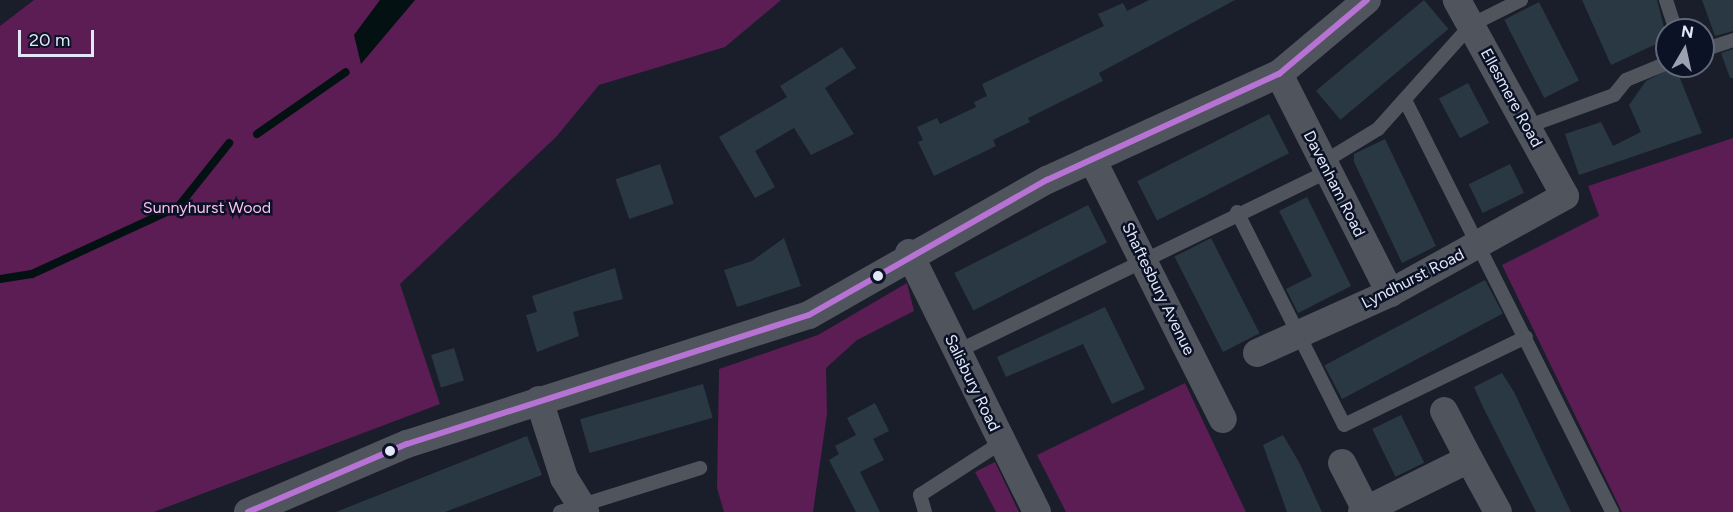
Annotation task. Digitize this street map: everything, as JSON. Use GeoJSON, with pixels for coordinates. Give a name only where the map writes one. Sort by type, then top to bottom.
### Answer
{"type":"FeatureCollection","features":[{"type":"Feature","properties":{"kind":"street"},"geometry":{"type":"LineString","coordinates":[[248,512],[284,506],[407,444],[808,315],[909,253],[1092,159],[1279,74],[1367,0]]}},
{"type":"Feature","properties":{"kind":"street","name":"Ellesmere Road"},"geometry":{"type":"LineString","coordinates":[[1457,0],[1565,196]]}},
{"type":"Feature","properties":{"kind":"street","name":"Davenham Road"},"geometry":{"type":"LineString","coordinates":[[1279,74],[1390,293]]}},
{"type":"Feature","properties":{"kind":"street","name":"Shaftesbury Avenue"},"geometry":{"type":"LineString","coordinates":[[1092,159],[1145,257],[1223,419]]}},
{"type":"Feature","properties":{"kind":"street","name":"Lyndhurst Road"},"geometry":{"type":"LineString","coordinates":[[1257,353],[1390,293],[1565,196]]}},
{"type":"Feature","properties":{"kind":"street","name":"Salisbury Road"},"geometry":{"type":"LineString","coordinates":[[909,253],[1037,512]]}},
{"type":"Feature","properties":{"kind":"street"},"geometry":{"type":"LineString","coordinates":[[539,400],[575,510]]}},
{"type":"Feature","properties":{"kind":"street"},"geometry":{"type":"LineString","coordinates":[[1444,411],[1498,512]]}},
{"type":"Feature","properties":{"kind":"street"},"geometry":{"type":"LineString","coordinates":[[1342,463],[1364,511],[1468,459]]}},
{"type":"Feature","properties":{"kind":"lane"},"geometry":{"type":"LineString","coordinates":[[956,352],[1325,168],[1378,129],[1406,102],[1472,25],[1521,0]]}},
{"type":"Feature","properties":{"kind":"lane"},"geometry":{"type":"LineString","coordinates":[[1666,0],[1672,18]]}},
{"type":"Feature","properties":{"kind":"lane"},"geometry":{"type":"LineString","coordinates":[[1715,46],[1733,40]]}},
{"type":"Feature","properties":{"kind":"lane"},"geometry":{"type":"LineString","coordinates":[[1526,127],[1614,95],[1626,80],[1655,68]]}},
{"type":"Feature","properties":{"kind":"lane"},"geometry":{"type":"LineString","coordinates":[[1406,102],[1481,243],[1612,512]]}},
{"type":"Feature","properties":{"kind":"lane"},"geometry":{"type":"LineString","coordinates":[[1237,212],[1344,425],[1526,337]]}},
{"type":"Feature","properties":{"kind":"lane"},"geometry":{"type":"LineString","coordinates":[[925,512],[920,495],[1002,442]]}},
{"type":"Feature","properties":{"kind":"lane"},"geometry":{"type":"LineString","coordinates":[[575,510],[700,468]]}},
{"type":"Feature","properties":{"kind":"green space","name":"Sunnyhurst Wood"},"geometry":{"type":"Polygon","coordinates":[[[34,0],[781,0],[725,47],[599,85],[556,137],[400,284],[440,404],[154,512],[0,512],[0,26],[34,0]]]}},
{"type":"Feature","properties":{"kind":"green space"},"geometry":{"type":"Polygon","coordinates":[[[1733,138],[1733,512],[1622,512],[1502,265],[1599,216],[1588,186],[1733,138]]]}},
{"type":"Feature","properties":{"kind":"green space"},"geometry":{"type":"Polygon","coordinates":[[[907,283],[914,311],[857,340],[826,368],[827,414],[813,512],[724,512],[717,488],[719,369],[818,335],[907,283]]]}},
{"type":"Feature","properties":{"kind":"green space"},"geometry":{"type":"Polygon","coordinates":[[[1185,383],[1246,512],[1066,512],[1037,455],[1185,383]]]}},
{"type":"Feature","properties":{"kind":"green space"},"geometry":{"type":"Polygon","coordinates":[[[995,462],[1019,512],[996,512],[975,472],[995,462]]]}},
{"type":"Feature","properties":{"kind":"shaded area"},"geometry":{"type":"Polygon","coordinates":[[[380,0],[415,0],[361,64],[354,35],[380,0]]]}},
{"type":"Feature","properties":{"kind":"building"},"geometry":{"type":"Polygon","coordinates":[[[1149,0],[1235,0],[1099,73],[1103,81],[1028,118],[1030,122],[993,140],[996,146],[934,176],[918,142],[923,140],[917,127],[937,118],[940,124],[976,107],[974,102],[987,96],[982,84],[1104,26],[1098,14],[1123,3],[1127,11],[1149,0]]]}},
{"type":"Feature","properties":{"kind":"building"},"geometry":{"type":"Polygon","coordinates":[[[1424,0],[1448,29],[1340,120],[1316,91],[1424,0]]]}},
{"type":"Feature","properties":{"kind":"building"},"geometry":{"type":"Polygon","coordinates":[[[1582,0],[1657,0],[1662,18],[1655,18],[1655,45],[1611,65],[1582,0]]]}},
{"type":"Feature","properties":{"kind":"building"},"geometry":{"type":"Polygon","coordinates":[[[1702,0],[1733,0],[1733,31],[1715,36],[1715,18],[1708,18],[1702,0]]]}},
{"type":"Feature","properties":{"kind":"building"},"geometry":{"type":"Polygon","coordinates":[[[1539,2],[1579,80],[1544,98],[1504,20],[1539,2]]]}},
{"type":"Feature","properties":{"kind":"building"},"geometry":{"type":"Polygon","coordinates":[[[842,47],[856,68],[825,88],[854,134],[811,155],[794,128],[755,151],[775,187],[755,198],[719,137],[787,97],[780,86],[842,47]]]}},
{"type":"Feature","properties":{"kind":"building"},"geometry":{"type":"Polygon","coordinates":[[[1733,49],[1733,78],[1730,78],[1721,53],[1733,49]]]}},
{"type":"Feature","properties":{"kind":"building"},"geometry":{"type":"Polygon","coordinates":[[[1655,76],[1680,78],[1702,133],[1579,175],[1565,134],[1601,122],[1613,146],[1641,132],[1629,105],[1646,81],[1655,76]]]}},
{"type":"Feature","properties":{"kind":"building"},"geometry":{"type":"Polygon","coordinates":[[[1468,83],[1489,123],[1460,138],[1439,98],[1468,83]]]}},
{"type":"Feature","properties":{"kind":"building"},"geometry":{"type":"Polygon","coordinates":[[[1269,114],[1289,153],[1157,220],[1137,181],[1269,114]]]}},
{"type":"Feature","properties":{"kind":"building"},"geometry":{"type":"Polygon","coordinates":[[[1385,139],[1436,246],[1402,263],[1354,162],[1354,154],[1385,139]]]}},
{"type":"Feature","properties":{"kind":"building"},"geometry":{"type":"Polygon","coordinates":[[[660,164],[674,204],[629,219],[616,179],[660,164]]]}},
{"type":"Feature","properties":{"kind":"building"},"geometry":{"type":"Polygon","coordinates":[[[1510,164],[1524,193],[1483,213],[1469,184],[1510,164]]]}},
{"type":"Feature","properties":{"kind":"building"},"geometry":{"type":"Polygon","coordinates":[[[1307,197],[1351,286],[1298,313],[1286,289],[1312,276],[1279,211],[1307,197]]]}},
{"type":"Feature","properties":{"kind":"building"},"geometry":{"type":"Polygon","coordinates":[[[1088,205],[1107,242],[973,311],[954,273],[1088,205]]]}},
{"type":"Feature","properties":{"kind":"building"},"geometry":{"type":"Polygon","coordinates":[[[784,238],[801,286],[737,307],[724,270],[752,261],[784,238]]]}},
{"type":"Feature","properties":{"kind":"building"},"geometry":{"type":"Polygon","coordinates":[[[1211,238],[1260,333],[1223,352],[1174,257],[1211,238]]]}},
{"type":"Feature","properties":{"kind":"building"},"geometry":{"type":"Polygon","coordinates":[[[615,268],[623,299],[573,312],[579,336],[537,352],[526,315],[537,312],[532,296],[615,268]]]}},
{"type":"Feature","properties":{"kind":"building"},"geometry":{"type":"Polygon","coordinates":[[[1485,280],[1503,314],[1342,399],[1324,365],[1485,280]]]}},
{"type":"Feature","properties":{"kind":"building"},"geometry":{"type":"Polygon","coordinates":[[[1105,307],[1145,389],[1112,404],[1083,344],[1006,377],[997,357],[1105,307]]]}},
{"type":"Feature","properties":{"kind":"building"},"geometry":{"type":"Polygon","coordinates":[[[454,348],[464,381],[441,388],[431,355],[454,348]]]}},
{"type":"Feature","properties":{"kind":"building"},"geometry":{"type":"Polygon","coordinates":[[[1502,373],[1514,392],[1571,512],[1536,512],[1483,407],[1474,387],[1502,373]]]}},
{"type":"Feature","properties":{"kind":"building"},"geometry":{"type":"Polygon","coordinates":[[[703,384],[713,418],[590,453],[580,419],[703,384]]]}},
{"type":"Feature","properties":{"kind":"building"},"geometry":{"type":"Polygon","coordinates":[[[875,403],[889,431],[873,439],[884,460],[860,472],[880,512],[856,512],[829,460],[839,454],[835,446],[856,435],[847,418],[875,403]]]}},
{"type":"Feature","properties":{"kind":"building"},"geometry":{"type":"Polygon","coordinates":[[[1401,415],[1424,463],[1395,477],[1372,429],[1401,415]]]}},
{"type":"Feature","properties":{"kind":"building"},"geometry":{"type":"Polygon","coordinates":[[[1283,435],[1300,464],[1322,512],[1287,512],[1263,445],[1283,435]]]}},
{"type":"Feature","properties":{"kind":"building"},"geometry":{"type":"Polygon","coordinates":[[[527,436],[542,475],[445,512],[336,512],[527,436]]]}},
{"type":"Feature","properties":{"kind":"waterway"},"geometry":{"type":"LineString","coordinates":[[257,134],[346,72]]}},
{"type":"Feature","properties":{"kind":"waterway"},"geometry":{"type":"LineString","coordinates":[[0,279],[32,274],[178,207],[229,143]]}},
{"type":"Feature","properties":{"kind":"transit line"},"geometry":{"type":"LineString","coordinates":[[248,512],[407,444],[809,315],[1047,180],[1279,74],[1367,0]]}}]}
